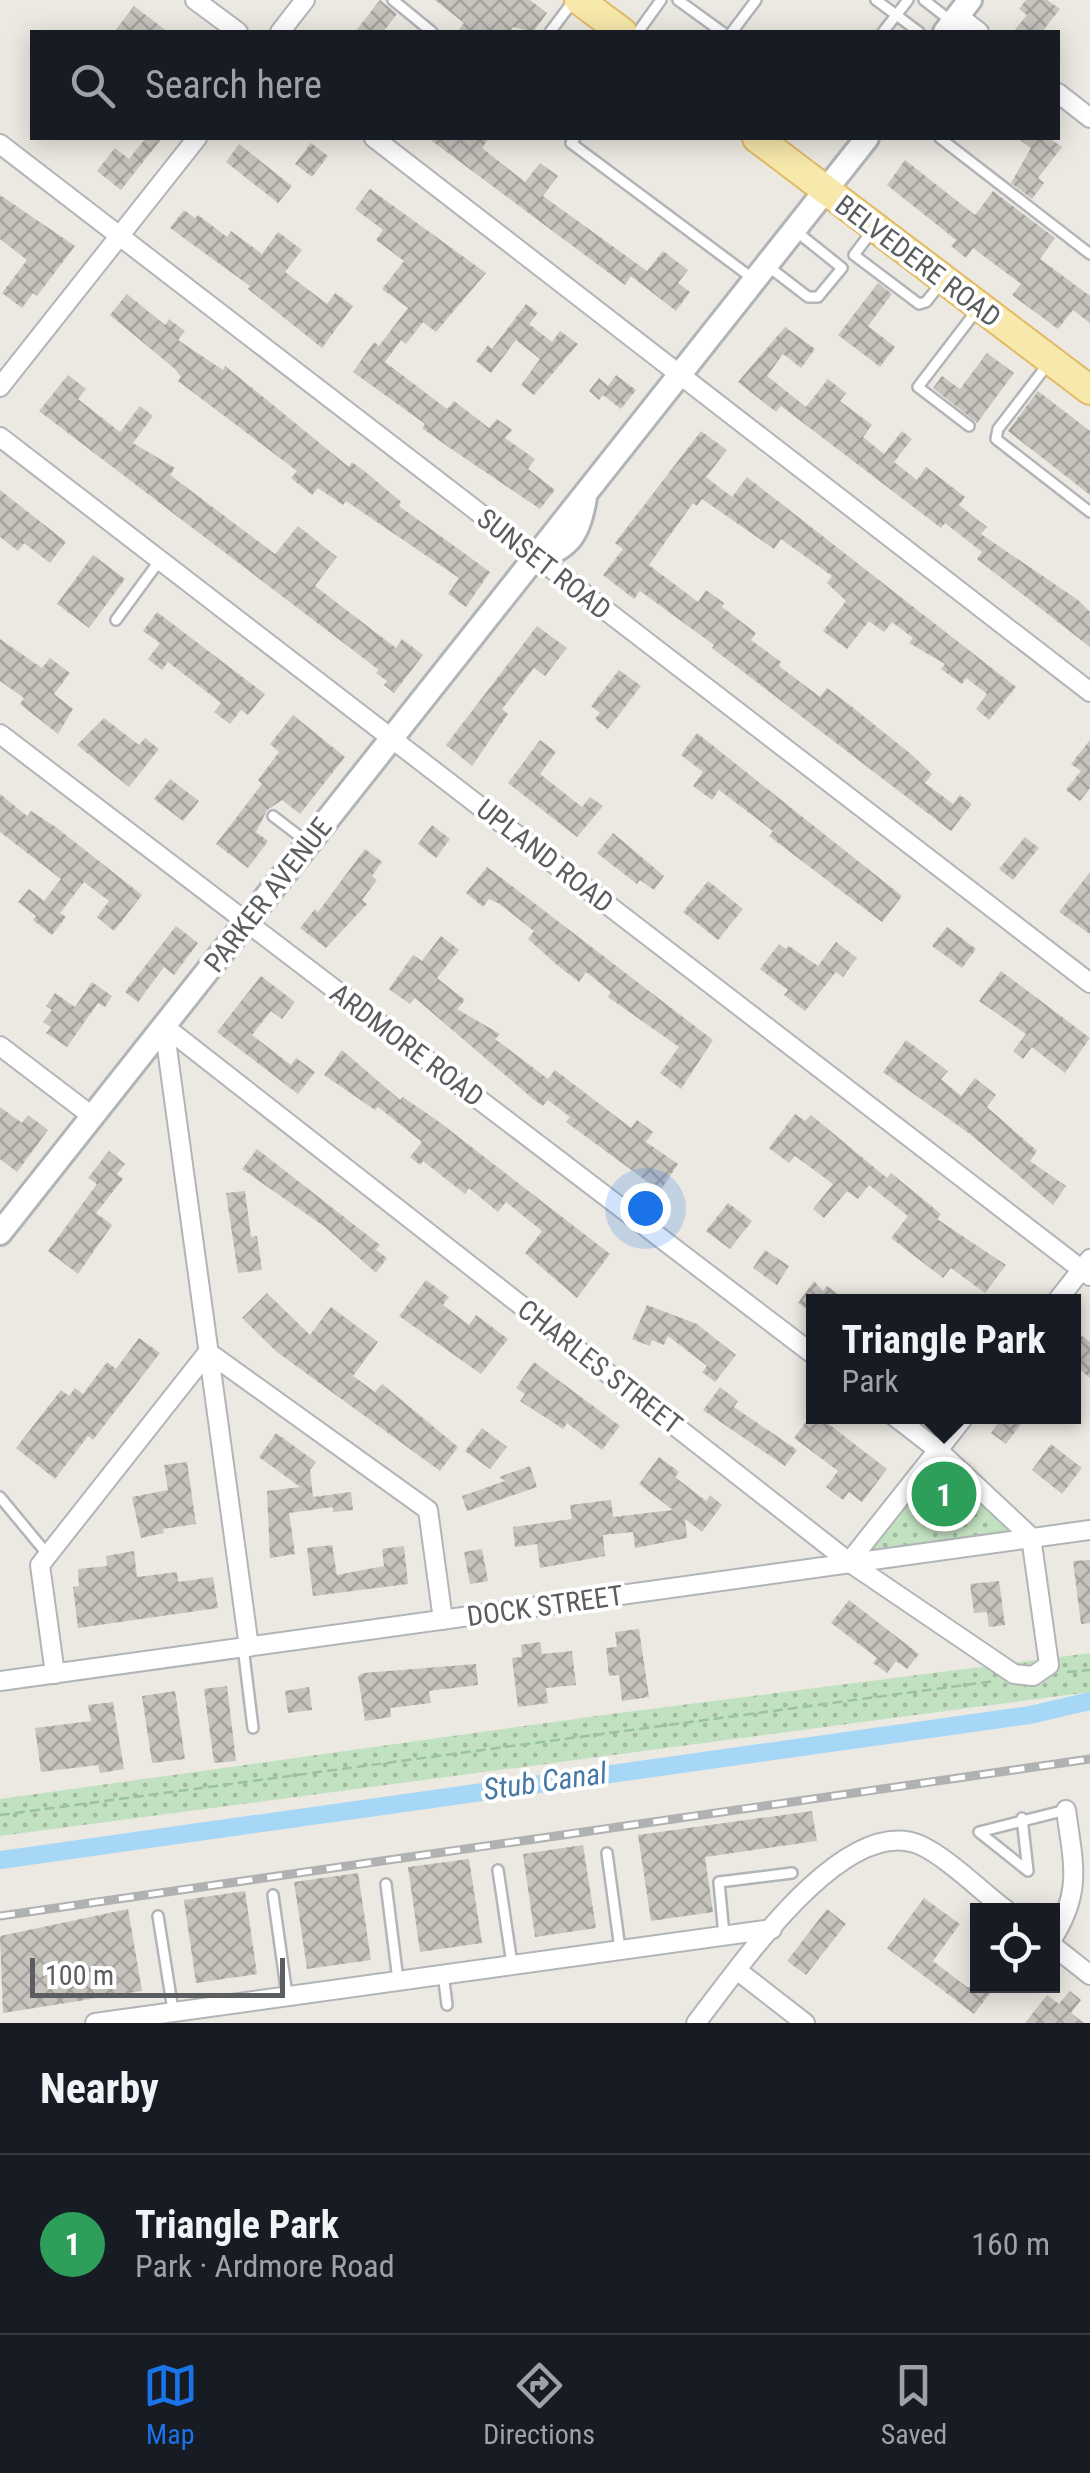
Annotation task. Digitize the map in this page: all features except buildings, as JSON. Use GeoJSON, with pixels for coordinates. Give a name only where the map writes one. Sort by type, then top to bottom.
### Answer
{"type":"FeatureCollection","features":[{"type":"Feature","properties":{"kind":"main road"},"geometry":{"type":"LineString","coordinates":[[577,0],[619,30]]}},
{"type":"Feature","properties":{"kind":"main road","name":"BELVEDERE ROAD"},"geometry":{"type":"LineString","coordinates":[[760,140],[1086,390]]}},
{"type":"Feature","properties":{"kind":"street"},"geometry":{"type":"LineString","coordinates":[[195,0],[235,30]]}},
{"type":"Feature","properties":{"kind":"street"},"geometry":{"type":"LineString","coordinates":[[282,30],[306,0]]}},
{"type":"Feature","properties":{"kind":"street"},"geometry":{"type":"LineString","coordinates":[[1060,95],[1090,118]]}},
{"type":"Feature","properties":{"kind":"street"},"geometry":{"type":"LineString","coordinates":[[0,387],[195,140]]}},
{"type":"Feature","properties":{"kind":"street"},"geometry":{"type":"LineString","coordinates":[[377,140],[1090,692]]}},
{"type":"Feature","properties":{"kind":"street","name":"PARKER AVENUE"},"geometry":{"type":"LineString","coordinates":[[0,1233],[536,558],[557,552],[570,541],[581,526],[585,495],[864,140]]}},
{"type":"Feature","properties":{"kind":"street","name":"SUNSET ROAD"},"geometry":{"type":"LineString","coordinates":[[0,144],[1090,982]]}},
{"type":"Feature","properties":{"kind":"street","name":"UPLAND ROAD"},"geometry":{"type":"LineString","coordinates":[[0,437],[1087,1268]]}},
{"type":"Feature","properties":{"kind":"street","name":"ARDMORE ROAD"},"geometry":{"type":"LineString","coordinates":[[0,734],[806,1348]]}},
{"type":"Feature","properties":{"kind":"street"},"geometry":{"type":"LineString","coordinates":[[164,1026],[246,1647]]}},
{"type":"Feature","properties":{"kind":"street","name":"CHARLES STREET"},"geometry":{"type":"LineString","coordinates":[[164,1026],[850,1562],[1014,1674],[1041,1671]]}},
{"type":"Feature","properties":{"kind":"street"},"geometry":{"type":"LineString","coordinates":[[0,1046],[92,1116]]}},
{"type":"Feature","properties":{"kind":"street"},"geometry":{"type":"LineString","coordinates":[[1063,1294],[1087,1268]]}},
{"type":"Feature","properties":{"kind":"street"},"geometry":{"type":"LineString","coordinates":[[55,1674],[40,1564],[208,1352]]}},
{"type":"Feature","properties":{"kind":"street"},"geometry":{"type":"LineString","coordinates":[[208,1352],[428,1510],[443,1620]]}},
{"type":"Feature","properties":{"kind":"street"},"geometry":{"type":"LineString","coordinates":[[904,1424],[938,1450],[1031,1537],[1041,1671]]}},
{"type":"Feature","properties":{"kind":"street"},"geometry":{"type":"LineString","coordinates":[[850,1562],[959,1424]]}},
{"type":"Feature","properties":{"kind":"street","name":"DOCK STREET"},"geometry":{"type":"LineString","coordinates":[[0,1681],[1090,1530]]}},
{"type":"Feature","properties":{"kind":"street"},"geometry":{"type":"LineString","coordinates":[[1060,1929],[1070,1912],[1076,1884],[1066,1810]]}},
{"type":"Feature","properties":{"kind":"street"},"geometry":{"type":"LineString","coordinates":[[696,2023],[772,1928],[844,1857],[884,1840],[920,1845],[997,1903]]}},
{"type":"Feature","properties":{"kind":"street"},"geometry":{"type":"LineString","coordinates":[[95,2023],[174,2017],[286,1995],[772,1928]]}},
{"type":"Feature","properties":{"kind":"street"},"geometry":{"type":"LineString","coordinates":[[1060,1949],[1090,1975]]}},
{"type":"Feature","properties":{"kind":"street"},"geometry":{"type":"LineString","coordinates":[[738,1971],[805,2023]]}},
{"type":"Feature","properties":{"kind":"lane"},"geometry":{"type":"LineString","coordinates":[[393,0],[430,30]]}},
{"type":"Feature","properties":{"kind":"lane"},"geometry":{"type":"LineString","coordinates":[[552,30],[577,0]]}},
{"type":"Feature","properties":{"kind":"lane"},"geometry":{"type":"LineString","coordinates":[[639,30],[661,0]]}},
{"type":"Feature","properties":{"kind":"lane"},"geometry":{"type":"LineString","coordinates":[[678,0],[719,30]]}},
{"type":"Feature","properties":{"kind":"lane"},"geometry":{"type":"LineString","coordinates":[[734,30],[756,0]]}},
{"type":"Feature","properties":{"kind":"lane"},"geometry":{"type":"LineString","coordinates":[[876,0],[916,30]]}},
{"type":"Feature","properties":{"kind":"lane"},"geometry":{"type":"LineString","coordinates":[[885,30],[908,0]]}},
{"type":"Feature","properties":{"kind":"lane"},"geometry":{"type":"LineString","coordinates":[[924,0],[956,18]]}},
{"type":"Feature","properties":{"kind":"lane"},"geometry":{"type":"LineString","coordinates":[[571,140],[761,273],[813,298],[874,228]]}},
{"type":"Feature","properties":{"kind":"lane"},"geometry":{"type":"LineString","coordinates":[[943,140],[1090,254]]}},
{"type":"Feature","properties":{"kind":"lane"},"geometry":{"type":"LineString","coordinates":[[795,231],[842,268]]}},
{"type":"Feature","properties":{"kind":"lane"},"geometry":{"type":"LineString","coordinates":[[854,255],[918,304],[926,302],[943,280]]}},
{"type":"Feature","properties":{"kind":"lane"},"geometry":{"type":"LineString","coordinates":[[970,426],[918,388],[979,308]]}},
{"type":"Feature","properties":{"kind":"lane"},"geometry":{"type":"LineString","coordinates":[[1050,361],[998,429],[996,438],[1090,512]]}},
{"type":"Feature","properties":{"kind":"lane"},"geometry":{"type":"LineString","coordinates":[[116,620],[160,560]]}},
{"type":"Feature","properties":{"kind":"lane"},"geometry":{"type":"LineString","coordinates":[[273,816],[309,844]]}},
{"type":"Feature","properties":{"kind":"lane"},"geometry":{"type":"LineString","coordinates":[[0,1497],[48,1555]]}},
{"type":"Feature","properties":{"kind":"lane"},"geometry":{"type":"LineString","coordinates":[[246,1647],[253,1728]]}},
{"type":"Feature","properties":{"kind":"lane"},"geometry":{"type":"LineString","coordinates":[[1022,1818],[1028,1871],[979,1832],[1022,1818],[1066,1810]]}},
{"type":"Feature","properties":{"kind":"lane"},"geometry":{"type":"LineString","coordinates":[[606,1854],[620,1949]]}},
{"type":"Feature","properties":{"kind":"lane"},"geometry":{"type":"LineString","coordinates":[[498,1870],[512,1964]]}},
{"type":"Feature","properties":{"kind":"lane"},"geometry":{"type":"LineString","coordinates":[[724,1935],[719,1882],[792,1872]]}},
{"type":"Feature","properties":{"kind":"lane"},"geometry":{"type":"LineString","coordinates":[[386,1884],[398,1980]]}},
{"type":"Feature","properties":{"kind":"lane"},"geometry":{"type":"LineString","coordinates":[[273,1895],[286,1995]]}},
{"type":"Feature","properties":{"kind":"lane"},"geometry":{"type":"LineString","coordinates":[[158,1916],[174,2017]]}},
{"type":"Feature","properties":{"kind":"lane"},"geometry":{"type":"LineString","coordinates":[[444,1974],[446,2005]]}},
{"type":"Feature","properties":{"kind":"path"},"geometry":{"type":"LineString","coordinates":[[1041,1671],[1090,1670]]}},
{"type":"Feature","properties":{"kind":"path"},"geometry":{"type":"LineString","coordinates":[[0,1816],[994,1682]]}},
{"type":"Feature","properties":{"kind":"green space"},"geometry":{"type":"Polygon","coordinates":[[[938,1450],[1031,1537],[850,1562],[938,1450]]]}},
{"type":"Feature","properties":{"kind":"green space"},"geometry":{"type":"Polygon","coordinates":[[[1090,1653],[1090,1692],[0,1836],[0,1799],[611,1714],[1090,1653]]]}},
{"type":"Feature","properties":{"kind":"waterway","name":"Stub Canal"},"geometry":{"type":"LineString","coordinates":[[0,1860],[1030,1715],[1090,1701]]}},
{"type":"Feature","properties":{"kind":"railway"},"geometry":{"type":"LineString","coordinates":[[0,1916],[1090,1759]]}},
{"type":"Feature","properties":{"kind":"place","name":"Triangle Park"},"geometry":{"type":"Point","coordinates":[944,1494]}}]}
